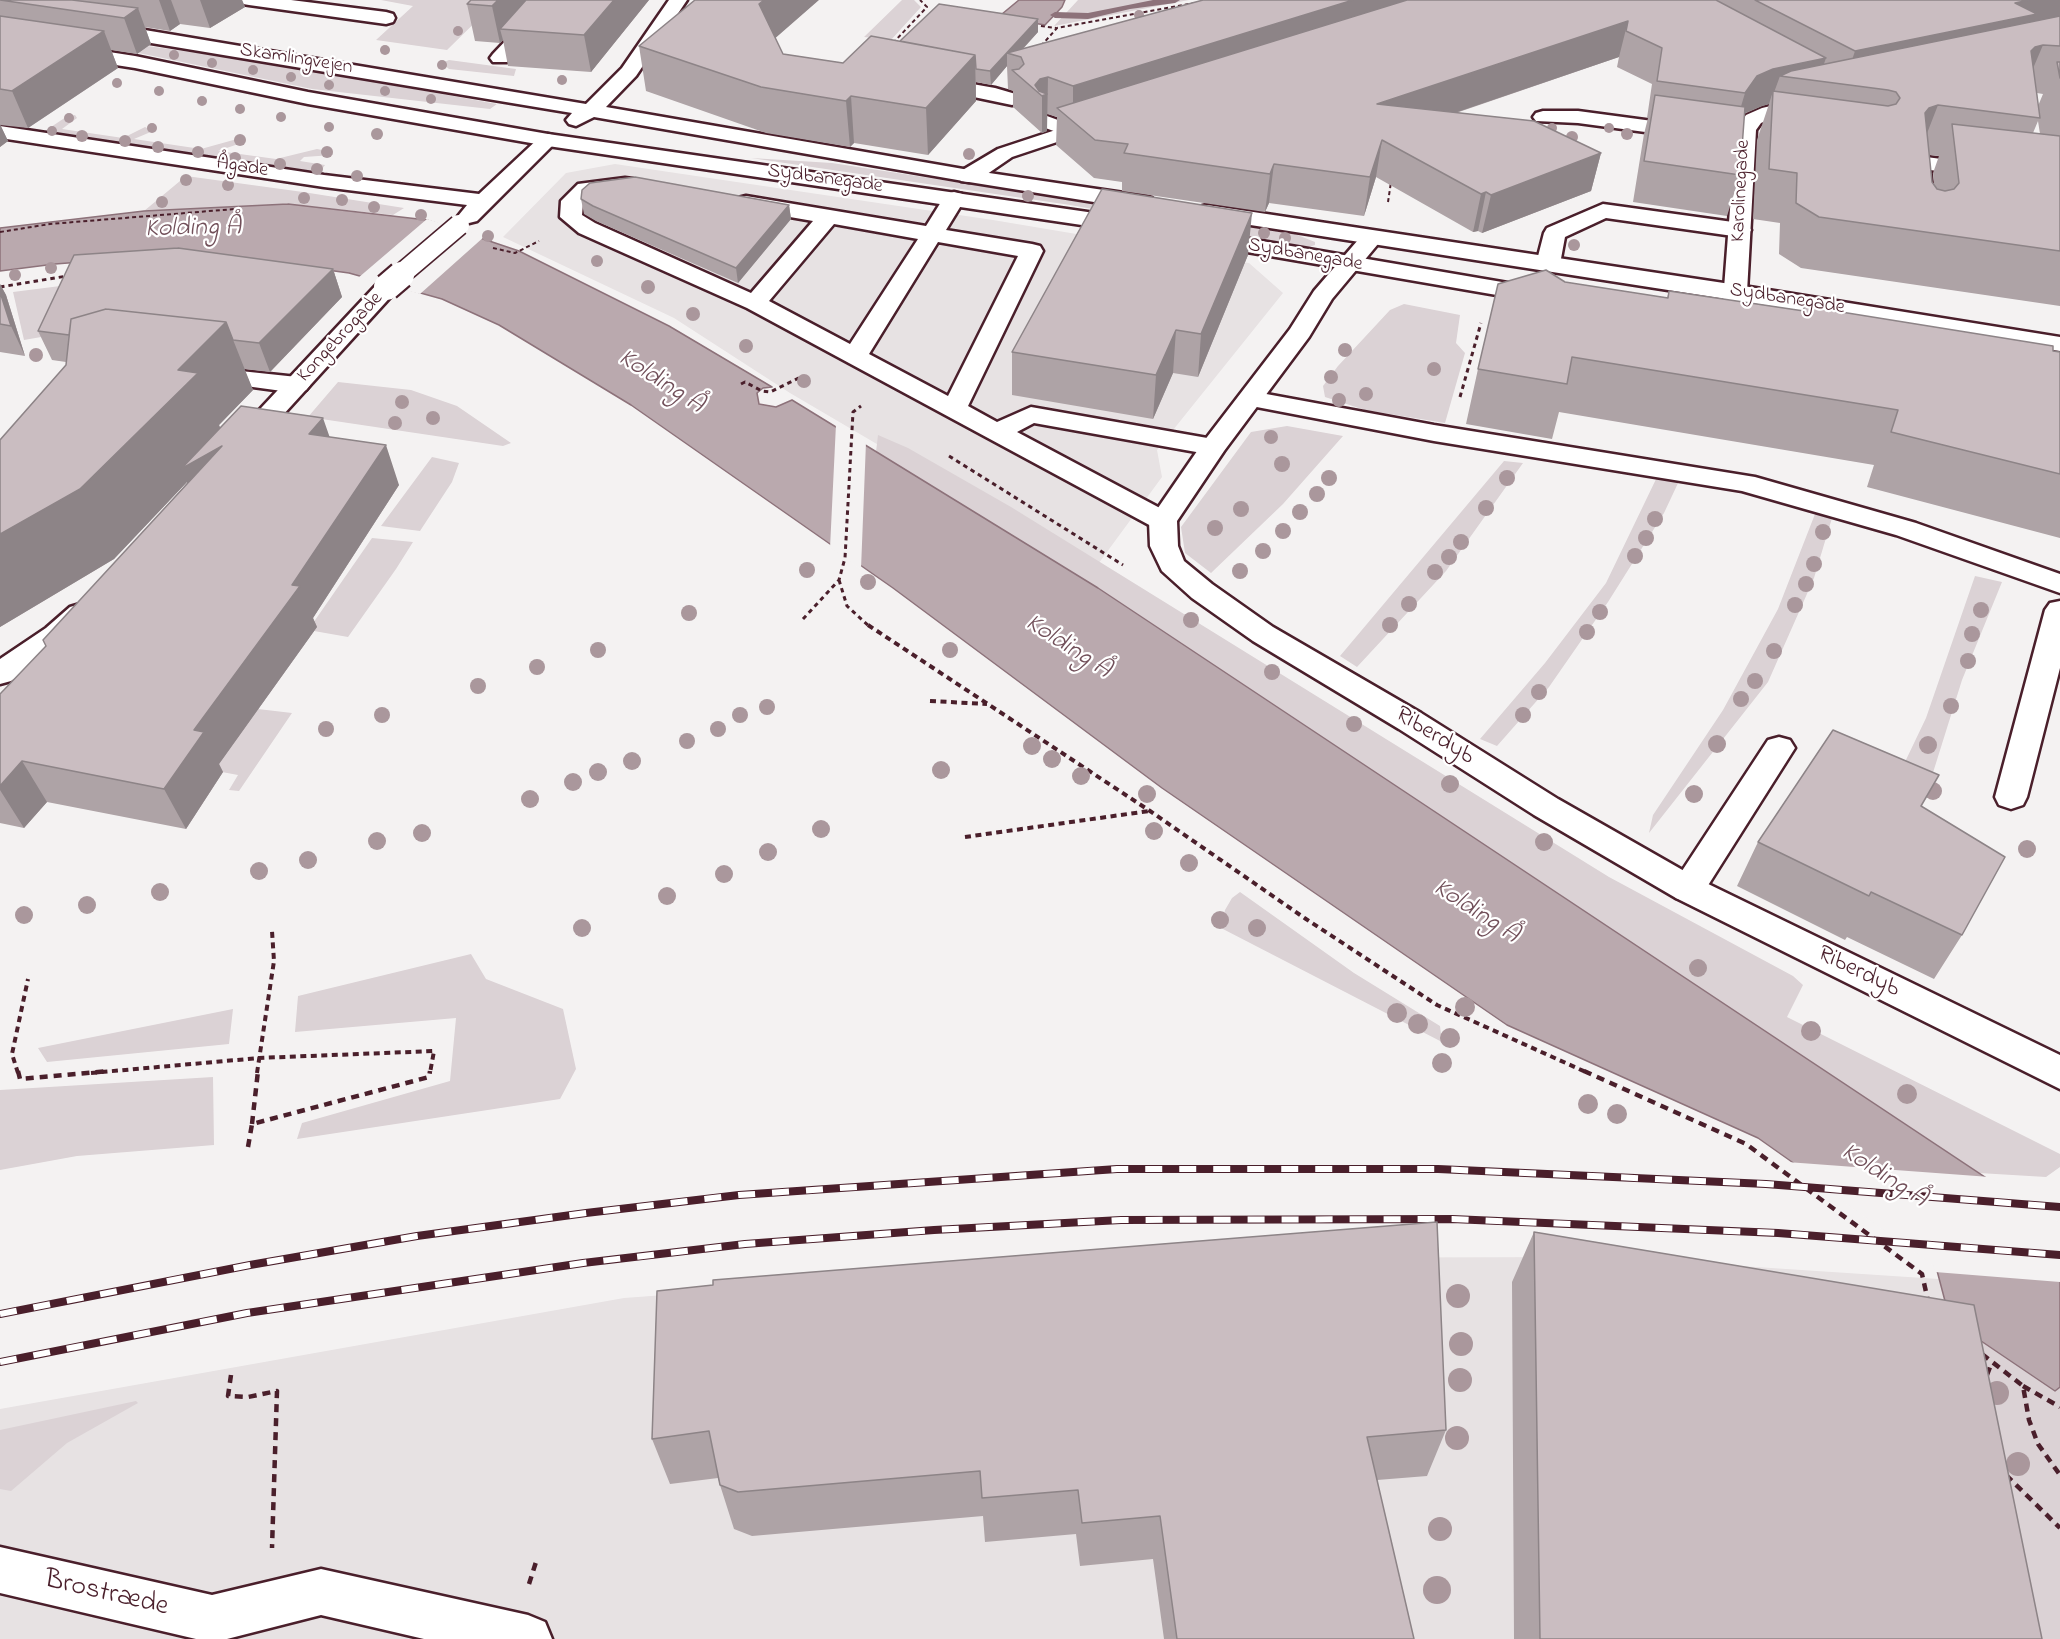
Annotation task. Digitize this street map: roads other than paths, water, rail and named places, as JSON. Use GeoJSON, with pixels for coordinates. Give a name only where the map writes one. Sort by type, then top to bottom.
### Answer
{"type":"FeatureCollection","features":[{"type":"Feature","properties":{"kind":"street"},"geometry":{"type":"LineString","coordinates":[[249,0],[340,5],[386,18]]}},
{"type":"Feature","properties":{"kind":"street"},"geometry":{"type":"LineString","coordinates":[[500,58],[554,0]]}},
{"type":"Feature","properties":{"kind":"street","name":"Kongebrogade"},"geometry":{"type":"LineString","coordinates":[[223,464],[387,287],[459,225],[548,140],[591,110],[629,72],[665,23],[678,0]]}},
{"type":"Feature","properties":{"kind":"street","name":"Skamlingvejen"},"geometry":{"type":"LineString","coordinates":[[88,27],[591,110]]}},
{"type":"Feature","properties":{"kind":"street","name":"Skamlingvejen"},"geometry":{"type":"LineString","coordinates":[[0,41],[135,62],[308,98],[548,140]]}},
{"type":"Feature","properties":{"kind":"street"},"geometry":{"type":"LineString","coordinates":[[916,80],[1012,99]]}},
{"type":"Feature","properties":{"kind":"street","name":"Karolinegade"},"geometry":{"type":"LineString","coordinates":[[1733,328],[1746,135],[1753,119],[1769,112],[1829,99]]}},
{"type":"Feature","properties":{"kind":"street","name":"Sydbanegade"},"geometry":{"type":"LineString","coordinates":[[591,110],[969,176],[1164,206]]}},
{"type":"Feature","properties":{"kind":"street"},"geometry":{"type":"LineString","coordinates":[[969,176],[1005,153],[1115,117]]}},
{"type":"Feature","properties":{"kind":"street"},"geometry":{"type":"LineString","coordinates":[[1543,117],[1587,118],[1715,135],[1769,133]]}},
{"type":"Feature","properties":{"kind":"street"},"geometry":{"type":"LineString","coordinates":[[1047,122],[1070,131]]}},
{"type":"Feature","properties":{"kind":"street","name":"Ågade"},"geometry":{"type":"LineString","coordinates":[[0,132],[324,181],[484,201]]}},
{"type":"Feature","properties":{"kind":"street","name":"Sydbanegade"},"geometry":{"type":"LineString","coordinates":[[548,140],[1146,228]]}},
{"type":"Feature","properties":{"kind":"street"},"geometry":{"type":"LineString","coordinates":[[2030,155],[2032,177]]}},
{"type":"Feature","properties":{"kind":"street"},"geometry":{"type":"LineString","coordinates":[[1924,220],[1919,162],[2060,181]]}},
{"type":"Feature","properties":{"kind":"street"},"geometry":{"type":"LineString","coordinates":[[649,185],[610,184],[586,189],[572,201],[571,217],[587,228],[755,303],[1163,521],[1213,447],[1300,332],[1322,296],[1372,238]]}},
{"type":"Feature","properties":{"kind":"street"},"geometry":{"type":"LineString","coordinates":[[728,199],[1032,251],[954,409]]}},
{"type":"Feature","properties":{"kind":"street"},"geometry":{"type":"LineString","coordinates":[[855,356],[929,235],[954,199]]}},
{"type":"Feature","properties":{"kind":"street","name":"Sydbanegade"},"geometry":{"type":"LineString","coordinates":[[1187,209],[1737,292],[2060,344]]}},
{"type":"Feature","properties":{"kind":"street"},"geometry":{"type":"LineString","coordinates":[[1548,264],[1555,233],[1603,211],[1740,230]]}},
{"type":"Feature","properties":{"kind":"street"},"geometry":{"type":"LineString","coordinates":[[755,303],[828,217]]}},
{"type":"Feature","properties":{"kind":"street","name":"Sydbanegade"},"geometry":{"type":"LineString","coordinates":[[1181,234],[1570,301]]}},
{"type":"Feature","properties":{"kind":"street"},"geometry":{"type":"LineString","coordinates":[[177,371],[297,385]]}},
{"type":"Feature","properties":{"kind":"street"},"geometry":{"type":"LineString","coordinates":[[1250,399],[1449,435],[1745,483],[1906,528],[2060,584]]}},
{"type":"Feature","properties":{"kind":"street"},"geometry":{"type":"LineString","coordinates":[[997,432],[1031,415],[1213,447]]}},
{"type":"Feature","properties":{"kind":"street","name":"Riberdyb"},"geometry":{"type":"LineString","coordinates":[[1163,521],[1164,546],[1172,565],[1202,591],[1263,634],[1410,721],[1546,807],[1688,889],[2060,1073]]}},
{"type":"Feature","properties":{"kind":"street"},"geometry":{"type":"LineString","coordinates":[[0,674],[56,635],[100,595]]}},
{"type":"Feature","properties":{"kind":"street"},"geometry":{"type":"LineString","coordinates":[[2010,797],[2060,610]]}},
{"type":"Feature","properties":{"kind":"street"},"geometry":{"type":"LineString","coordinates":[[1688,889],[1779,748]]}},
{"type":"Feature","properties":{"kind":"street","name":"Brostræde"},"geometry":{"type":"LineString","coordinates":[[0,1570],[218,1629],[321,1592],[528,1639]]}},
{"type":"Feature","properties":{"kind":"water"},"geometry":{"type":"Polygon","coordinates":[[[1019,0],[1065,0],[1062,7],[1045,25],[1010,19],[1002,14],[1019,0]]]}},
{"type":"Feature","properties":{"kind":"water","name":"Kolding Å"},"geometry":{"type":"Polygon","coordinates":[[[288,204],[427,220],[519,251],[669,326],[772,387],[763,388],[757,393],[759,404],[776,407],[792,400],[1098,588],[2060,1227],[2060,1387],[2055,1391],[1950,1320],[1935,1263],[1758,1138],[1507,1025],[1162,788],[893,588],[631,405],[499,325],[442,299],[349,273],[239,258],[158,256],[0,271],[0,228],[144,211],[288,204]]]}},
{"type":"Feature","properties":{"kind":"waterway"},"geometry":{"type":"LineString","coordinates":[[1055,15],[1088,16],[1130,6],[1175,0]]}},
{"type":"Feature","properties":{"kind":"railway"},"geometry":{"type":"LineString","coordinates":[[0,1314],[250,1265],[417,1236],[586,1213],[739,1195],[1117,1169],[1438,1169],[1766,1184],[2060,1207]]}},
{"type":"Feature","properties":{"kind":"railway"},"geometry":{"type":"LineString","coordinates":[[0,1362],[247,1313],[583,1263],[745,1244],[934,1230],[1121,1220],[1452,1219],[1778,1233],[2060,1255]]}}]}
